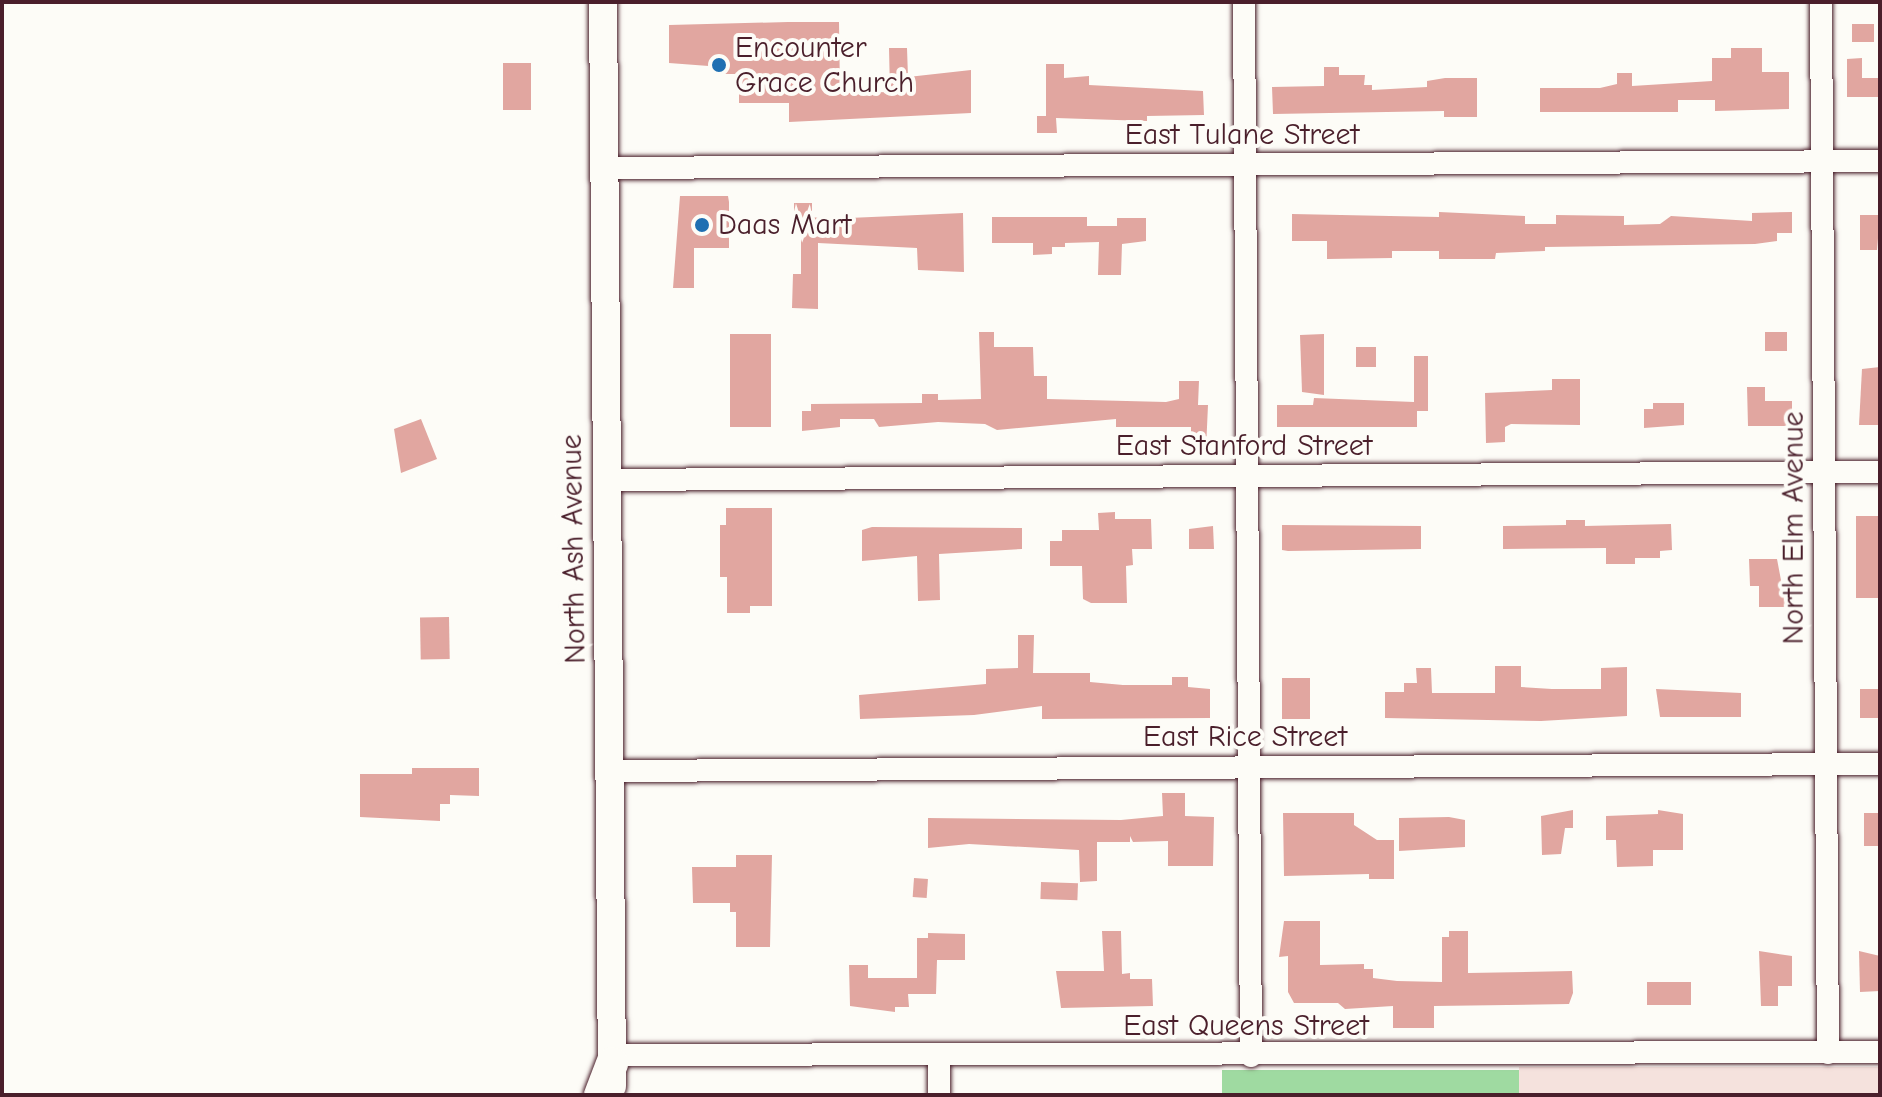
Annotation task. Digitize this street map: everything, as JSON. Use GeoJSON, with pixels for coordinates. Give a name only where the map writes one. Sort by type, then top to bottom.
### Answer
{"type":"FeatureCollection","features":[{"type":"Feature","properties":{"kind":"main road"},"geometry":{"type":"LineString","coordinates":[[600,1095],[612,1059]]}},
{"type":"Feature","properties":{"kind":"main road"},"geometry":{"type":"LineString","coordinates":[[612,1059],[621,1095]]}},
{"type":"Feature","properties":{"kind":"street","name":"North Ash Avenue"},"geometry":{"type":"LineString","coordinates":[[603,2],[612,1095]]}},
{"type":"Feature","properties":{"kind":"street"},"geometry":{"type":"LineString","coordinates":[[1244,2],[1251,1056]]}},
{"type":"Feature","properties":{"kind":"street","name":"North Elm Avenue"},"geometry":{"type":"LineString","coordinates":[[1821,2],[1828,1053]]}},
{"type":"Feature","properties":{"kind":"street","name":"East Tulane Street"},"geometry":{"type":"LineString","coordinates":[[604,168],[1880,161]]}},
{"type":"Feature","properties":{"kind":"street","name":"East Stanford Street"},"geometry":{"type":"LineString","coordinates":[[608,480],[1880,472]]}},
{"type":"Feature","properties":{"kind":"street","name":"East Rice Street"},"geometry":{"type":"LineString","coordinates":[[610,771],[1880,764]]}},
{"type":"Feature","properties":{"kind":"street","name":"East Queens Street"},"geometry":{"type":"LineString","coordinates":[[612,1059],[1880,1052]]}},
{"type":"Feature","properties":{"kind":"street"},"geometry":{"type":"LineString","coordinates":[[939,1057],[939,1095]]}},
{"type":"Feature","properties":{"kind":"shaded area"},"geometry":{"type":"Polygon","coordinates":[[[1519,1067],[1880,1067],[1880,1095],[1519,1095],[1519,1067]]]}},
{"type":"Feature","properties":{"kind":"green space"},"geometry":{"type":"Polygon","coordinates":[[[1222,1070],[1519,1070],[1519,1095],[1222,1095],[1222,1070]]]}},
{"type":"Feature","properties":{"kind":"building"},"geometry":{"type":"Polygon","coordinates":[[[839,22],[840,93],[890,92],[889,48],[907,48],[908,77],[971,70],[971,113],[789,122],[789,103],[739,103],[739,74],[722,74],[722,67],[669,63],[669,25],[839,22]]]}},
{"type":"Feature","properties":{"kind":"building"},"geometry":{"type":"Polygon","coordinates":[[[1852,24],[1874,24],[1874,42],[1852,42],[1852,24]]]}},
{"type":"Feature","properties":{"kind":"building"},"geometry":{"type":"Polygon","coordinates":[[[1731,48],[1762,48],[1762,72],[1789,72],[1789,109],[1715,111],[1715,100],[1678,100],[1678,112],[1540,112],[1540,88],[1600,88],[1617,84],[1617,73],[1632,73],[1632,86],[1712,81],[1712,58],[1731,58],[1731,48]]]}},
{"type":"Feature","properties":{"kind":"building"},"geometry":{"type":"Polygon","coordinates":[[[1862,58],[1862,78],[1880,78],[1880,97],[1847,97],[1847,59],[1862,58]]]}},
{"type":"Feature","properties":{"kind":"building"},"geometry":{"type":"Polygon","coordinates":[[[503,63],[531,63],[531,110],[503,110],[503,63]]]}},
{"type":"Feature","properties":{"kind":"building"},"geometry":{"type":"Polygon","coordinates":[[[1046,64],[1064,64],[1064,78],[1089,76],[1089,85],[1203,91],[1204,115],[1147,116],[1147,121],[1056,118],[1057,133],[1037,133],[1037,116],[1046,116],[1046,64]]]}},
{"type":"Feature","properties":{"kind":"building"},"geometry":{"type":"Polygon","coordinates":[[[1324,67],[1339,67],[1339,75],[1365,75],[1364,85],[1372,85],[1372,90],[1427,87],[1427,81],[1445,78],[1477,78],[1477,117],[1444,117],[1444,111],[1273,114],[1272,87],[1324,86],[1324,67]]]}},
{"type":"Feature","properties":{"kind":"building","name":"Daas Mart"},"geometry":{"type":"Polygon","coordinates":[[[680,196],[728,196],[729,202],[729,248],[694,248],[694,288],[673,288],[680,196]]]}},
{"type":"Feature","properties":{"kind":"building"},"geometry":{"type":"Polygon","coordinates":[[[794,203],[812,203],[812,217],[826,219],[963,213],[964,272],[918,270],[917,248],[818,243],[818,309],[792,308],[793,274],[801,274],[801,220],[794,220],[794,203]]]}},
{"type":"Feature","properties":{"kind":"building"},"geometry":{"type":"Polygon","coordinates":[[[1439,212],[1525,216],[1525,224],[1556,224],[1556,215],[1624,216],[1624,225],[1660,224],[1671,216],[1752,221],[1752,213],[1792,212],[1792,233],[1777,233],[1777,241],[1755,244],[1545,247],[1545,251],[1496,253],[1495,259],[1439,259],[1439,251],[1392,251],[1392,258],[1327,259],[1327,241],[1292,241],[1292,214],[1439,217],[1439,212]]]}},
{"type":"Feature","properties":{"kind":"building"},"geometry":{"type":"Polygon","coordinates":[[[1860,215],[1880,215],[1877,250],[1860,250],[1860,215]]]}},
{"type":"Feature","properties":{"kind":"building"},"geometry":{"type":"Polygon","coordinates":[[[992,217],[1087,217],[1087,226],[1117,226],[1117,218],[1146,218],[1146,241],[1122,244],[1121,275],[1098,275],[1099,242],[1065,243],[1065,247],[1052,247],[1052,254],[1033,255],[1033,243],[992,243],[992,217]]]}},
{"type":"Feature","properties":{"kind":"building"},"geometry":{"type":"Polygon","coordinates":[[[979,332],[994,332],[994,347],[1033,347],[1034,376],[1047,376],[1047,399],[1166,402],[1179,399],[1179,381],[1199,381],[1198,405],[1208,405],[1206,449],[1191,449],[1191,427],[1116,427],[1116,419],[997,430],[985,424],[938,422],[879,427],[874,419],[840,419],[840,427],[802,431],[802,411],[811,411],[811,404],[922,403],[922,394],[938,394],[938,400],[981,399],[979,332]]]}},
{"type":"Feature","properties":{"kind":"building"},"geometry":{"type":"Polygon","coordinates":[[[1765,332],[1787,332],[1787,351],[1765,351],[1765,332]]]}},
{"type":"Feature","properties":{"kind":"building"},"geometry":{"type":"Polygon","coordinates":[[[730,334],[771,334],[771,427],[730,427],[730,334]]]}},
{"type":"Feature","properties":{"kind":"building"},"geometry":{"type":"Polygon","coordinates":[[[1324,334],[1324,395],[1302,392],[1300,335],[1324,334]]]}},
{"type":"Feature","properties":{"kind":"building"},"geometry":{"type":"Polygon","coordinates":[[[1356,347],[1376,347],[1376,367],[1356,367],[1356,347]]]}},
{"type":"Feature","properties":{"kind":"building"},"geometry":{"type":"Polygon","coordinates":[[[1414,356],[1428,356],[1428,411],[1417,411],[1417,427],[1277,427],[1277,405],[1313,405],[1314,398],[1414,402],[1414,356]]]}},
{"type":"Feature","properties":{"kind":"building"},"geometry":{"type":"Polygon","coordinates":[[[1880,367],[1880,425],[1859,425],[1862,369],[1880,367]]]}},
{"type":"Feature","properties":{"kind":"building"},"geometry":{"type":"Polygon","coordinates":[[[1552,379],[1580,379],[1580,425],[1511,424],[1505,427],[1505,442],[1486,443],[1485,393],[1552,390],[1552,379]]]}},
{"type":"Feature","properties":{"kind":"building"},"geometry":{"type":"Polygon","coordinates":[[[1747,387],[1765,387],[1765,401],[1792,401],[1792,426],[1748,426],[1747,387]]]}},
{"type":"Feature","properties":{"kind":"building"},"geometry":{"type":"Polygon","coordinates":[[[1653,403],[1684,403],[1684,425],[1644,428],[1644,409],[1653,409],[1653,403]]]}},
{"type":"Feature","properties":{"kind":"building"},"geometry":{"type":"Polygon","coordinates":[[[421,419],[437,459],[401,473],[394,429],[421,419]]]}},
{"type":"Feature","properties":{"kind":"building"},"geometry":{"type":"Polygon","coordinates":[[[726,508],[772,508],[772,606],[750,606],[750,613],[727,613],[727,577],[720,577],[720,525],[726,525],[726,508]]]}},
{"type":"Feature","properties":{"kind":"building"},"geometry":{"type":"Polygon","coordinates":[[[1115,512],[1115,519],[1151,519],[1152,549],[1132,549],[1133,565],[1126,566],[1127,603],[1091,603],[1083,599],[1082,566],[1050,566],[1050,541],[1062,541],[1062,530],[1099,530],[1098,513],[1115,512]]]}},
{"type":"Feature","properties":{"kind":"building"},"geometry":{"type":"Polygon","coordinates":[[[1856,516],[1880,516],[1880,598],[1856,598],[1856,516]]]}},
{"type":"Feature","properties":{"kind":"building"},"geometry":{"type":"Polygon","coordinates":[[[1566,520],[1585,520],[1585,526],[1671,524],[1672,550],[1660,551],[1660,558],[1635,558],[1635,564],[1606,564],[1606,548],[1503,549],[1503,526],[1566,525],[1566,520]]]}},
{"type":"Feature","properties":{"kind":"building"},"geometry":{"type":"Polygon","coordinates":[[[1282,525],[1421,526],[1421,549],[1282,550],[1282,525]]]}},
{"type":"Feature","properties":{"kind":"building"},"geometry":{"type":"Polygon","coordinates":[[[1213,526],[1214,549],[1189,549],[1189,529],[1213,526]]]}},
{"type":"Feature","properties":{"kind":"building"},"geometry":{"type":"Polygon","coordinates":[[[872,527],[1022,528],[1022,549],[939,554],[940,600],[918,601],[917,556],[862,561],[862,530],[872,527]]]}},
{"type":"Feature","properties":{"kind":"building"},"geometry":{"type":"Polygon","coordinates":[[[1749,559],[1777,559],[1786,607],[1759,607],[1759,586],[1750,586],[1749,559]]]}},
{"type":"Feature","properties":{"kind":"building"},"geometry":{"type":"Polygon","coordinates":[[[449,617],[450,659],[421,659],[420,618],[449,617]]]}},
{"type":"Feature","properties":{"kind":"building"},"geometry":{"type":"Polygon","coordinates":[[[1018,635],[1034,635],[1033,673],[1090,673],[1090,682],[1123,685],[1172,685],[1172,677],[1188,677],[1188,687],[1210,689],[1210,718],[1042,719],[1042,706],[974,715],[860,719],[859,695],[986,684],[986,669],[1018,668],[1018,635]]]}},
{"type":"Feature","properties":{"kind":"building"},"geometry":{"type":"Polygon","coordinates":[[[1495,666],[1521,666],[1521,687],[1552,689],[1601,689],[1601,668],[1627,667],[1627,716],[1541,721],[1385,718],[1385,692],[1404,692],[1404,683],[1417,683],[1416,668],[1431,668],[1432,693],[1495,693],[1495,666]]]}},
{"type":"Feature","properties":{"kind":"building"},"geometry":{"type":"Polygon","coordinates":[[[1282,678],[1310,678],[1310,719],[1282,719],[1282,678]]]}},
{"type":"Feature","properties":{"kind":"building"},"geometry":{"type":"Polygon","coordinates":[[[1656,689],[1741,693],[1741,717],[1660,717],[1656,689]]]}},
{"type":"Feature","properties":{"kind":"building"},"geometry":{"type":"Polygon","coordinates":[[[1860,689],[1880,689],[1880,718],[1860,718],[1860,689]]]}},
{"type":"Feature","properties":{"kind":"building"},"geometry":{"type":"Polygon","coordinates":[[[412,768],[479,768],[479,796],[450,795],[450,804],[440,804],[440,821],[360,817],[360,774],[412,774],[412,768]]]}},
{"type":"Feature","properties":{"kind":"building"},"geometry":{"type":"Polygon","coordinates":[[[1162,793],[1185,793],[1185,816],[1214,817],[1213,866],[1168,866],[1168,841],[1133,842],[1130,836],[1130,842],[1097,842],[1097,881],[1080,882],[1079,850],[969,844],[928,848],[928,818],[1121,820],[1163,816],[1162,793]]]}},
{"type":"Feature","properties":{"kind":"building"},"geometry":{"type":"Polygon","coordinates":[[[1573,810],[1573,828],[1565,828],[1561,854],[1542,855],[1541,816],[1573,810]]]}},
{"type":"Feature","properties":{"kind":"building"},"geometry":{"type":"Polygon","coordinates":[[[1658,810],[1683,814],[1683,850],[1653,850],[1653,866],[1617,867],[1616,840],[1606,840],[1606,816],[1658,814],[1658,810]]]}},
{"type":"Feature","properties":{"kind":"building"},"geometry":{"type":"Polygon","coordinates":[[[1283,813],[1354,813],[1354,825],[1377,840],[1394,840],[1394,879],[1369,879],[1369,874],[1284,876],[1283,813]]]}},
{"type":"Feature","properties":{"kind":"building"},"geometry":{"type":"Polygon","coordinates":[[[1864,813],[1880,813],[1880,846],[1864,846],[1864,813]]]}},
{"type":"Feature","properties":{"kind":"building"},"geometry":{"type":"Polygon","coordinates":[[[1449,817],[1465,820],[1465,847],[1399,851],[1399,818],[1449,817]]]}},
{"type":"Feature","properties":{"kind":"building"},"geometry":{"type":"Polygon","coordinates":[[[736,855],[772,855],[770,947],[736,947],[736,912],[730,912],[730,903],[693,903],[692,867],[736,867],[736,855]]]}},
{"type":"Feature","properties":{"kind":"building"},"geometry":{"type":"Polygon","coordinates":[[[914,878],[928,879],[927,898],[913,897],[914,878]]]}},
{"type":"Feature","properties":{"kind":"building"},"geometry":{"type":"Polygon","coordinates":[[[1041,882],[1078,883],[1077,900],[1040,899],[1041,882]]]}},
{"type":"Feature","properties":{"kind":"building"},"geometry":{"type":"Polygon","coordinates":[[[1284,921],[1320,921],[1320,965],[1364,964],[1364,969],[1373,969],[1373,978],[1397,981],[1442,982],[1442,937],[1449,937],[1449,931],[1468,931],[1468,973],[1572,971],[1573,993],[1569,1004],[1434,1006],[1434,1028],[1393,1028],[1393,1006],[1345,1009],[1338,1003],[1294,1003],[1288,992],[1288,956],[1279,957],[1284,921]]]}},
{"type":"Feature","properties":{"kind":"building"},"geometry":{"type":"Polygon","coordinates":[[[1102,931],[1121,931],[1122,974],[1130,973],[1130,979],[1152,979],[1153,1006],[1061,1008],[1056,971],[1104,971],[1102,931]]]}},
{"type":"Feature","properties":{"kind":"building"},"geometry":{"type":"Polygon","coordinates":[[[928,933],[965,934],[965,960],[937,960],[936,994],[908,994],[909,1007],[895,1007],[895,1012],[850,1006],[849,965],[868,965],[868,978],[917,978],[917,938],[928,938],[928,933]]]}},
{"type":"Feature","properties":{"kind":"building"},"geometry":{"type":"Polygon","coordinates":[[[1759,951],[1792,956],[1792,986],[1778,986],[1778,1006],[1761,1006],[1759,951]]]}},
{"type":"Feature","properties":{"kind":"building"},"geometry":{"type":"Polygon","coordinates":[[[1859,951],[1880,956],[1880,991],[1860,992],[1859,951]]]}},
{"type":"Feature","properties":{"kind":"building"},"geometry":{"type":"Polygon","coordinates":[[[1647,982],[1691,982],[1691,1005],[1647,1005],[1647,982]]]}},
{"type":"Feature","properties":{"kind":"place","name":"Encounter Grace Church"},"geometry":{"type":"Point","coordinates":[719,65]}},
{"type":"Feature","properties":{"kind":"place","name":"Daas Mart"},"geometry":{"type":"Point","coordinates":[702,225]}}]}
